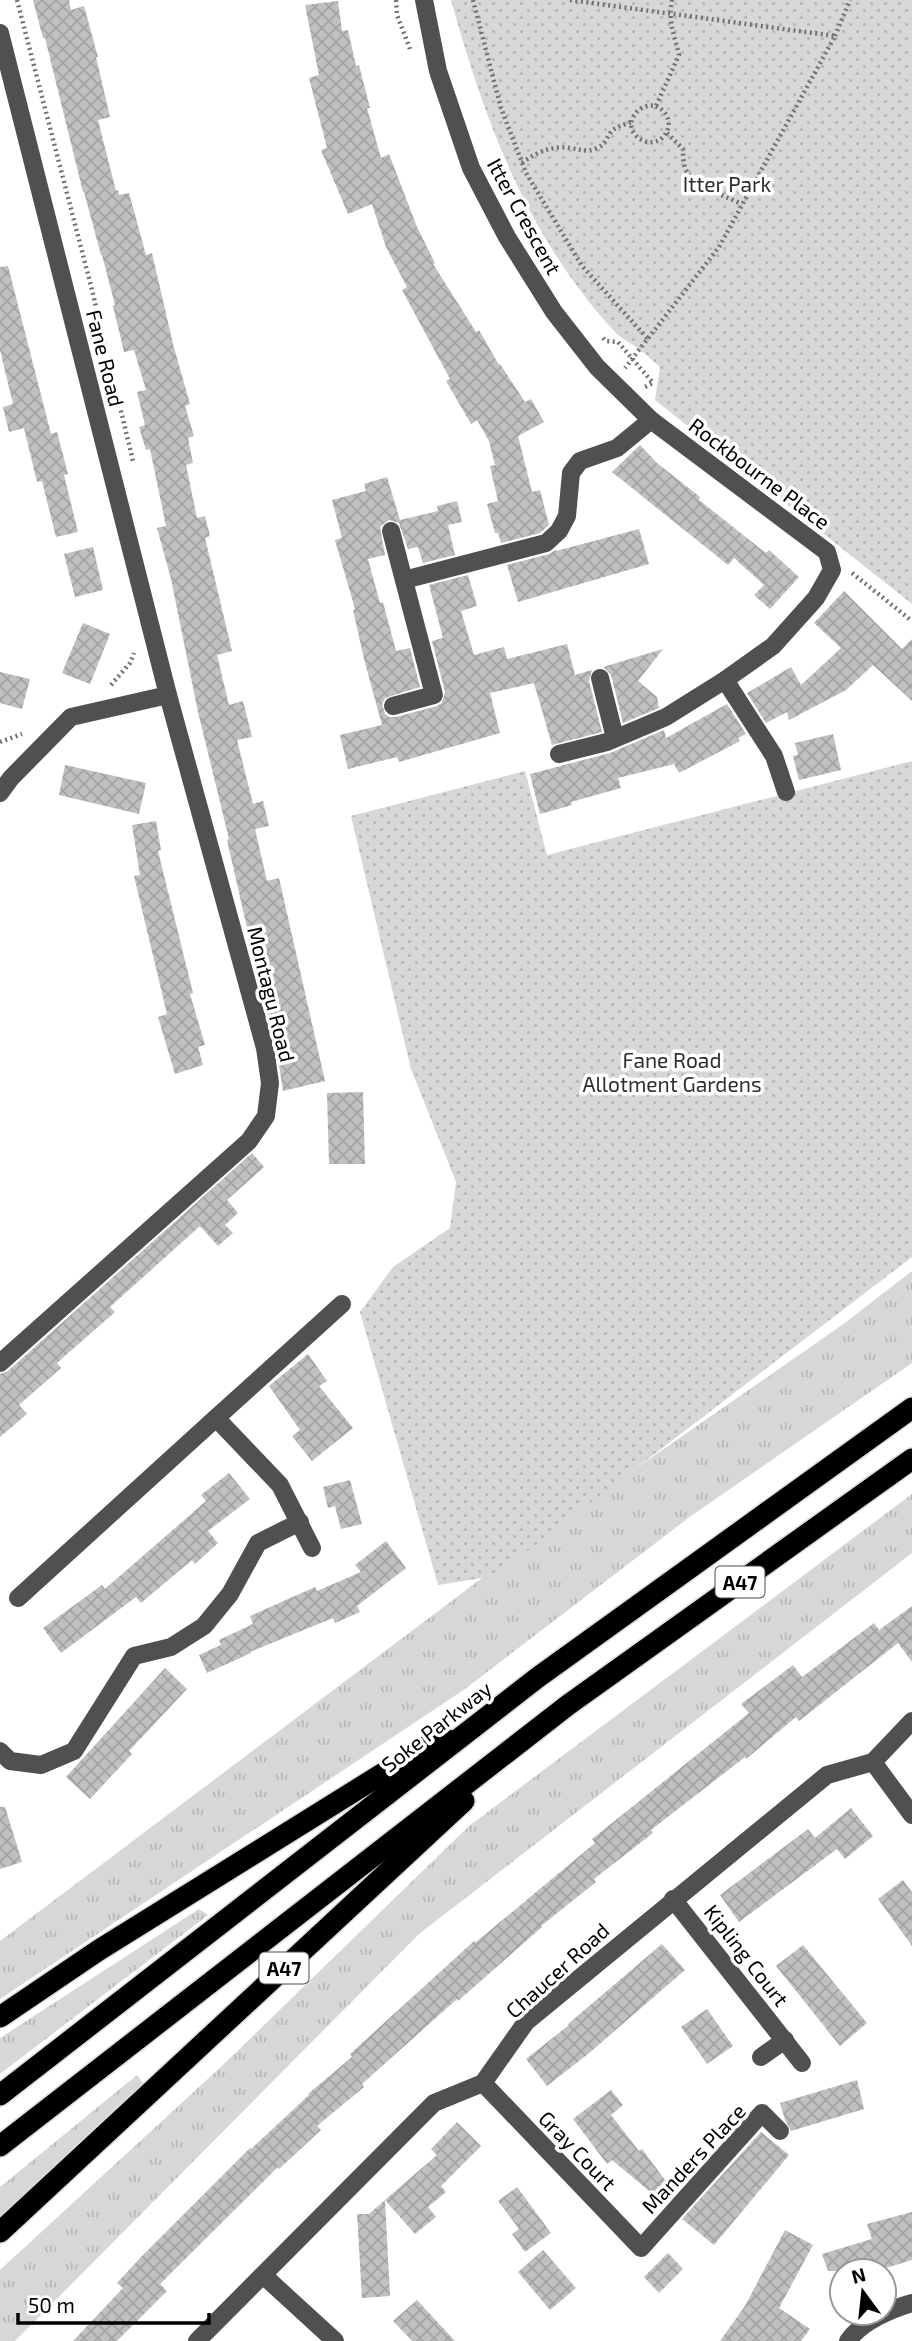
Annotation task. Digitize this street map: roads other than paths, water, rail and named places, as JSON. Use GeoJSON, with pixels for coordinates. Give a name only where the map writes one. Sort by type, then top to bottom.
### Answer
{"type":"FeatureCollection","features":[{"type":"Feature","properties":{"kind":"highway","name":"Soke Parkway"},"geometry":{"type":"LineString","coordinates":[[0,2095],[537,1678],[912,1408]]}},
{"type":"Feature","properties":{"kind":"highway","name":"A47"},"geometry":{"type":"LineString","coordinates":[[0,2146],[568,1704],[912,1459]]}},
{"type":"Feature","properties":{"kind":"highway","name":"A47"},"geometry":{"type":"LineString","coordinates":[[0,2017],[99,1950],[537,1678]]}},
{"type":"Feature","properties":{"kind":"highway","name":"A47"},"geometry":{"type":"LineString","coordinates":[[0,2232],[568,1704]]}},
{"type":"Feature","properties":{"kind":"street","name":"Itter Crescent"},"geometry":{"type":"LineString","coordinates":[[424,0],[438,71],[471,168],[507,237],[554,312],[612,383],[650,420]]}},
{"type":"Feature","properties":{"kind":"street","name":"Fane Road"},"geometry":{"type":"LineString","coordinates":[[0,33],[168,695]]}},
{"type":"Feature","properties":{"kind":"street"},"geometry":{"type":"LineString","coordinates":[[404,580],[546,542],[559,531],[566,516],[571,473],[580,461],[617,448],[650,420]]}},
{"type":"Feature","properties":{"kind":"street","name":"Rockbourne Place"},"geometry":{"type":"LineString","coordinates":[[650,420],[827,552],[832,570],[816,598],[773,646],[726,680]]}},
{"type":"Feature","properties":{"kind":"street"},"geometry":{"type":"LineString","coordinates":[[391,531],[434,695],[393,706]]}},
{"type":"Feature","properties":{"kind":"street"},"geometry":{"type":"LineString","coordinates":[[600,678],[615,738]]}},
{"type":"Feature","properties":{"kind":"street"},"geometry":{"type":"LineString","coordinates":[[559,754],[615,738],[666,718],[726,680],[774,756],[786,792]]}},
{"type":"Feature","properties":{"kind":"street"},"geometry":{"type":"LineString","coordinates":[[0,793],[6,774],[71,718],[168,695]]}},
{"type":"Feature","properties":{"kind":"street","name":"Montagu Road"},"geometry":{"type":"LineString","coordinates":[[0,1363],[248,1141],[266,1116],[270,1083],[265,1048],[168,695]]}},
{"type":"Feature","properties":{"kind":"street"},"geometry":{"type":"LineString","coordinates":[[18,1598],[342,1304]]}},
{"type":"Feature","properties":{"kind":"street"},"geometry":{"type":"LineString","coordinates":[[216,1418],[280,1485],[312,1548]]}},
{"type":"Feature","properties":{"kind":"street"},"geometry":{"type":"LineString","coordinates":[[0,1751],[10,1760],[41,1765],[74,1751],[134,1656],[171,1647],[204,1626],[230,1594],[258,1543],[300,1522]]}},
{"type":"Feature","properties":{"kind":"street"},"geometry":{"type":"LineString","coordinates":[[912,1721],[873,1762],[912,1815]]}},
{"type":"Feature","properties":{"kind":"street","name":"Chaucer Road"},"geometry":{"type":"LineString","coordinates":[[483,2083],[526,2022],[673,1899],[827,1775],[873,1762]]}},
{"type":"Feature","properties":{"kind":"street","name":"Kipling Court"},"geometry":{"type":"LineString","coordinates":[[673,1899],[802,2063]]}},
{"type":"Feature","properties":{"kind":"street","name":"Kipling Court"},"geometry":{"type":"LineString","coordinates":[[761,2057],[785,2040]]}},
{"type":"Feature","properties":{"kind":"street"},"geometry":{"type":"LineString","coordinates":[[197,2341],[434,2103],[483,2083]]}},
{"type":"Feature","properties":{"kind":"street","name":"Gray Court"},"geometry":{"type":"LineString","coordinates":[[483,2083],[641,2248]]}},
{"type":"Feature","properties":{"kind":"street","name":"Manders Place"},"geometry":{"type":"LineString","coordinates":[[641,2248],[762,2113],[780,2130]]}},
{"type":"Feature","properties":{"kind":"street"},"geometry":{"type":"LineString","coordinates":[[263,2274],[335,2341]]}},
{"type":"Feature","properties":{"kind":"street"},"geometry":{"type":"LineString","coordinates":[[848,2341],[853,2333],[892,2309],[912,2303]]}},
{"type":"Feature","properties":{"kind":"park label","name":"Itter Park"},"geometry":{"type":"Point","coordinates":[727,183]}},
{"type":"Feature","properties":{"kind":"park label","name":"Fane Road Allotment Gardens"},"geometry":{"type":"Point","coordinates":[672,1071]}}]}
